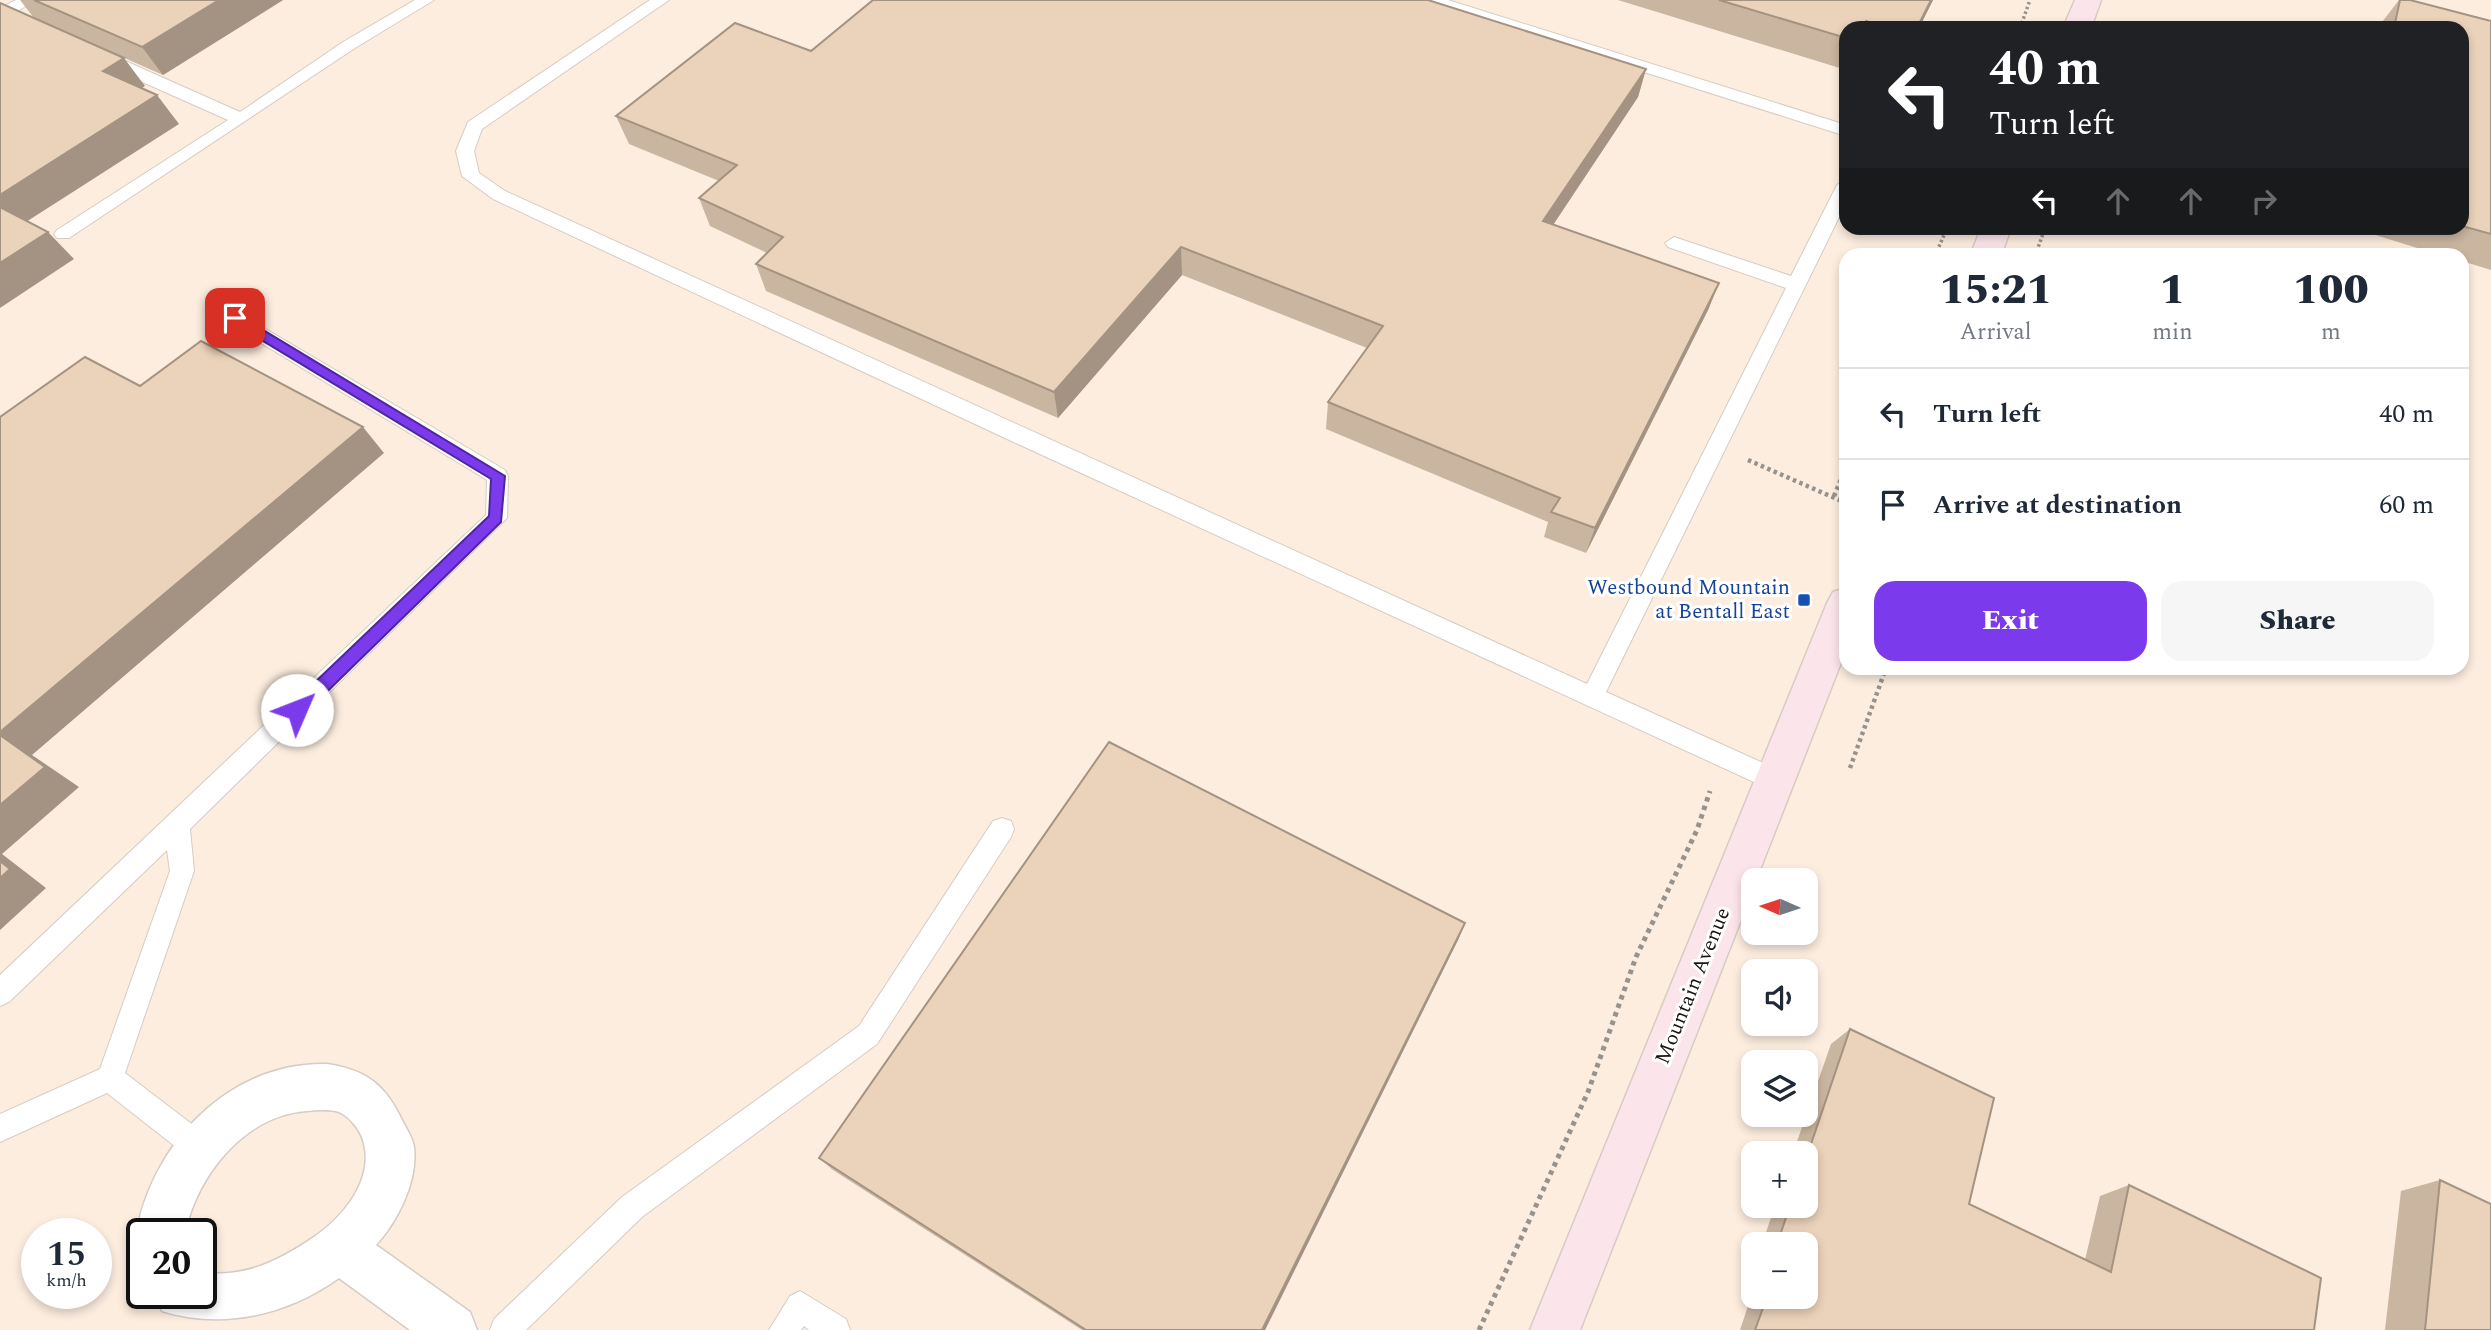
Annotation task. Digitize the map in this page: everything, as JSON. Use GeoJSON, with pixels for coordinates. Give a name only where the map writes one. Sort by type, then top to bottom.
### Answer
{"type":"FeatureCollection","features":[{"type":"Feature","properties":{"kind":"street"},"geometry":{"type":"LineString","coordinates":[[2080,21],[2088,0]]}},
{"type":"Feature","properties":{"kind":"street","name":"Mountain Avenue"},"geometry":{"type":"LineString","coordinates":[[1555,1330],[1839,620]]}},
{"type":"Feature","properties":{"kind":"street"},"geometry":{"type":"LineString","coordinates":[[165,1218],[170,1195],[200,1148],[244,1109],[280,1092],[320,1087],[342,1090],[361,1100],[384,1127],[390,1155],[383,1199],[364,1236],[348,1255],[309,1289],[261,1310],[235,1314],[207,1309]]}},
{"type":"Feature","properties":{"kind":"street"},"geometry":{"type":"LineString","coordinates":[[348,1255],[452,1330]]}},
{"type":"Feature","properties":{"kind":"lane"},"geometry":{"type":"LineString","coordinates":[[1,13],[28,0]]}},
{"type":"Feature","properties":{"kind":"lane"},"geometry":{"type":"LineString","coordinates":[[63,234],[349,45],[426,0]]}},
{"type":"Feature","properties":{"kind":"lane"},"geometry":{"type":"LineString","coordinates":[[661,0],[474,126],[465,151],[471,176],[499,195],[1012,433],[1775,780]]}},
{"type":"Feature","properties":{"kind":"lane"},"geometry":{"type":"LineString","coordinates":[[1432,0],[1839,129]]}},
{"type":"Feature","properties":{"kind":"lane"},"geometry":{"type":"LineString","coordinates":[[1,13],[28,24]]}},
{"type":"Feature","properties":{"kind":"lane"},"geometry":{"type":"LineString","coordinates":[[90,52],[240,119]]}},
{"type":"Feature","properties":{"kind":"lane"},"geometry":{"type":"LineString","coordinates":[[1593,696],[1839,199]]}},
{"type":"Feature","properties":{"kind":"lane"},"geometry":{"type":"LineString","coordinates":[[1674,243],[1797,285]]}},
{"type":"Feature","properties":{"kind":"lane"},"geometry":{"type":"LineString","coordinates":[[0,993],[496,518],[498,476],[235,318]]}},
{"type":"Feature","properties":{"kind":"lane"},"geometry":{"type":"LineString","coordinates":[[0,1129],[110,1077],[182,871],[177,825]]}},
{"type":"Feature","properties":{"kind":"lane"},"geometry":{"type":"LineString","coordinates":[[505,1330],[632,1207],[868,1035],[1002,829]]}},
{"type":"Feature","properties":{"kind":"lane"},"geometry":{"type":"LineString","coordinates":[[110,1077],[200,1148]]}},
{"type":"Feature","properties":{"kind":"lane"},"geometry":{"type":"LineString","coordinates":[[784,1330],[800,1306],[835,1330]]}},
{"type":"Feature","properties":{"kind":"path"},"geometry":{"type":"LineString","coordinates":[[2022,21],[2030,0]]}},
{"type":"Feature","properties":{"kind":"path"},"geometry":{"type":"LineString","coordinates":[[1717,447],[1839,499]]}},
{"type":"Feature","properties":{"kind":"path"},"geometry":{"type":"LineString","coordinates":[[1834,496],[1839,484]]}},
{"type":"Feature","properties":{"kind":"path"},"geometry":{"type":"LineString","coordinates":[[1850,768],[1883,675]]}},
{"type":"Feature","properties":{"kind":"path"},"geometry":{"type":"LineString","coordinates":[[1479,1330],[1588,1092],[1636,957],[1697,830],[1723,755]]}},
{"type":"Feature","properties":{"kind":"shaded area"},"geometry":{"type":"Polygon","coordinates":[[[0,0],[2491,0],[2491,1330],[0,1330],[0,0]]]}},
{"type":"Feature","properties":{"kind":"building"},"geometry":{"type":"Polygon","coordinates":[[[34,0],[219,0],[142,47],[34,0]]]}},
{"type":"Feature","properties":{"kind":"building"},"geometry":{"type":"Polygon","coordinates":[[[873,0],[1428,0],[1646,69],[1543,221],[1719,283],[1595,528],[1551,512],[1560,498],[1328,402],[1383,326],[1181,247],[1054,392],[756,264],[783,237],[699,198],[737,165],[616,116],[735,23],[811,51],[873,0]]]}},
{"type":"Feature","properties":{"kind":"building"},"geometry":{"type":"Polygon","coordinates":[[[1719,0],[1931,0],[1920,21],[1839,21],[1839,36],[1719,0]]]}},
{"type":"Feature","properties":{"kind":"building"},"geometry":{"type":"Polygon","coordinates":[[[2400,0],[2410,0],[2491,21],[2491,234],[2469,228],[2469,21],[2396,21],[2400,0]]]}},
{"type":"Feature","properties":{"kind":"building"},"geometry":{"type":"Polygon","coordinates":[[[0,3],[124,58],[103,71],[157,95],[0,195],[0,3]]]}},
{"type":"Feature","properties":{"kind":"building"},"geometry":{"type":"Polygon","coordinates":[[[0,207],[48,232],[0,263],[0,207]]]}},
{"type":"Feature","properties":{"kind":"building"},"geometry":{"type":"Polygon","coordinates":[[[201,341],[363,427],[0,732],[0,417],[85,357],[140,386],[201,341]]]}},
{"type":"Feature","properties":{"kind":"building"},"geometry":{"type":"Polygon","coordinates":[[[0,735],[45,767],[0,805],[0,735]]]}},
{"type":"Feature","properties":{"kind":"building"},"geometry":{"type":"Polygon","coordinates":[[[1109,742],[1465,923],[1262,1330],[1086,1330],[819,1158],[1109,742]]]}},
{"type":"Feature","properties":{"kind":"building"},"geometry":{"type":"Polygon","coordinates":[[[0,861],[10,869],[0,878],[0,861]]]}},
{"type":"Feature","properties":{"kind":"building"},"geometry":{"type":"Polygon","coordinates":[[[1850,1029],[1994,1098],[1969,1204],[2111,1272],[2129,1185],[2321,1278],[2314,1330],[1755,1330],[1763,1309],[1818,1309],[1818,1232],[1781,1232],[1786,1218],[1818,1218],[1818,1141],[1812,1141],[1850,1029]]]}},
{"type":"Feature","properties":{"kind":"building"},"geometry":{"type":"Polygon","coordinates":[[[2440,1180],[2491,1204],[2491,1330],[2425,1330],[2440,1180]]]}},
{"type":"Feature","properties":{"kind":"place","name":"Westbound Mountain at Bentall East"},"geometry":{"type":"Point","coordinates":[1804,600]}},
{"type":"Feature","properties":{"kind":"route"},"geometry":{"type":"LineString","coordinates":[[235,318],[498,476],[496,518],[297,710]]}}]}
